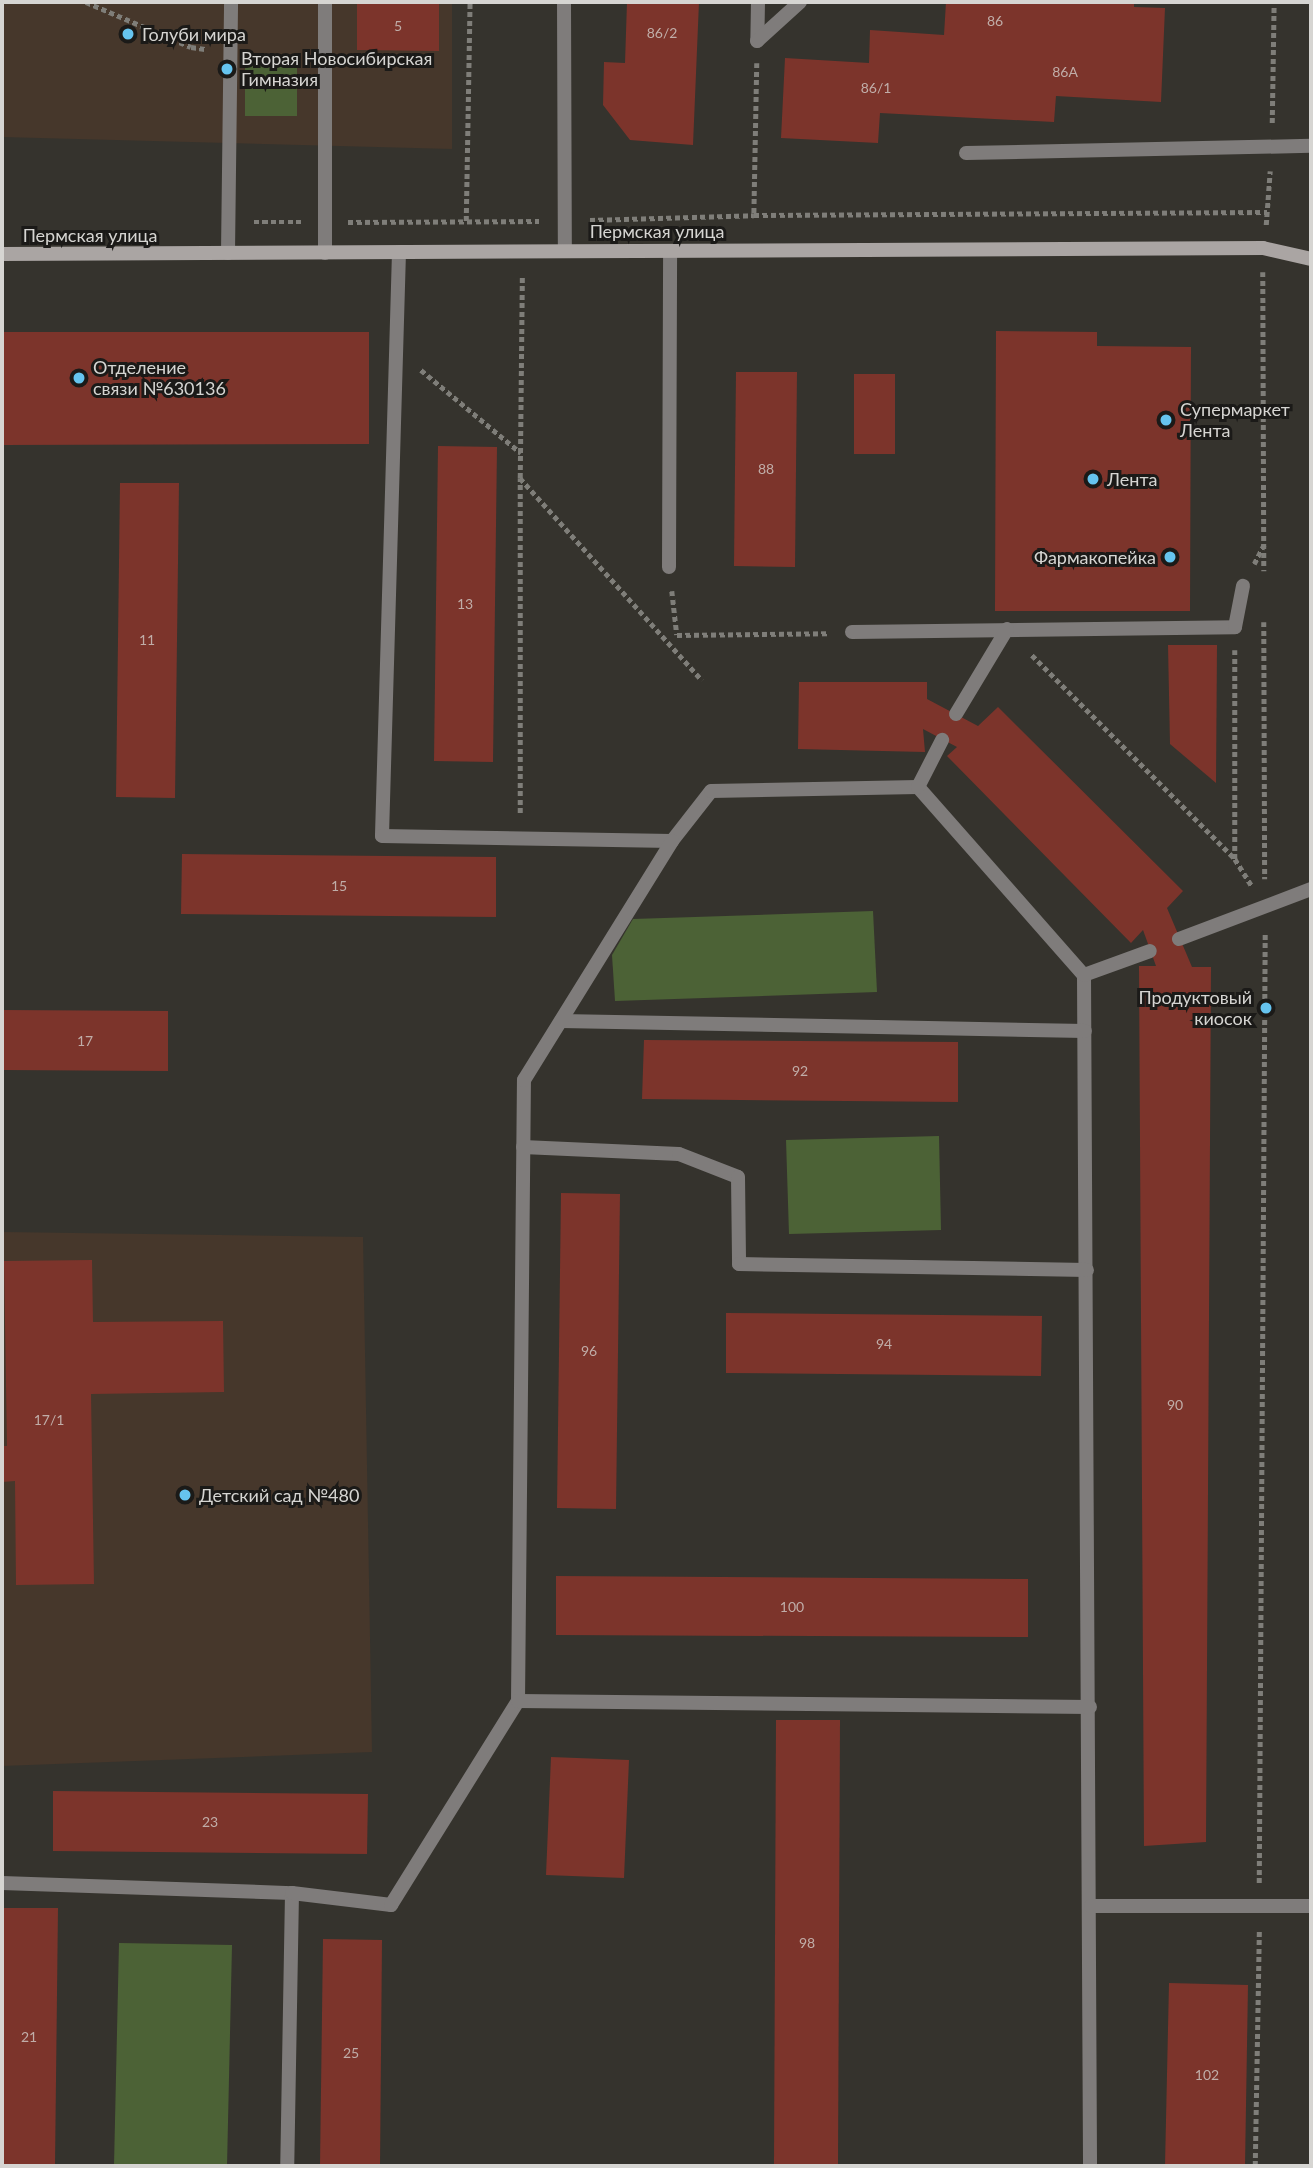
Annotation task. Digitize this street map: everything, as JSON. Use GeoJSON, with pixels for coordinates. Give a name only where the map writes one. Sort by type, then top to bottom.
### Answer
{"type":"FeatureCollection","features":[{"type":"Feature","properties":{"kind":"street","name":"Пермская улица"},"geometry":{"type":"LineString","coordinates":[[2,254],[1263,248],[1311,259]]}},
{"type":"Feature","properties":{"kind":"lane"},"geometry":{"type":"LineString","coordinates":[[228,253],[231,2]]}},
{"type":"Feature","properties":{"kind":"lane"},"geometry":{"type":"LineString","coordinates":[[325,253],[326,2]]}},
{"type":"Feature","properties":{"kind":"lane"},"geometry":{"type":"LineString","coordinates":[[564,2],[565,251]]}},
{"type":"Feature","properties":{"kind":"lane"},"geometry":{"type":"LineString","coordinates":[[757,41],[758,2]]}},
{"type":"Feature","properties":{"kind":"lane"},"geometry":{"type":"LineString","coordinates":[[757,41],[800,2]]}},
{"type":"Feature","properties":{"kind":"lane"},"geometry":{"type":"LineString","coordinates":[[966,153],[1311,146]]}},
{"type":"Feature","properties":{"kind":"lane"},"geometry":{"type":"LineString","coordinates":[[669,567],[670,251]]}},
{"type":"Feature","properties":{"kind":"lane"},"geometry":{"type":"LineString","coordinates":[[400,252],[382,836],[672,841]]}},
{"type":"Feature","properties":{"kind":"lane"},"geometry":{"type":"LineString","coordinates":[[852,632],[1235,627],[1243,586]]}},
{"type":"Feature","properties":{"kind":"lane"},"geometry":{"type":"LineString","coordinates":[[956,714],[1007,629]]}},
{"type":"Feature","properties":{"kind":"lane"},"geometry":{"type":"LineString","coordinates":[[918,787],[942,740]]}},
{"type":"Feature","properties":{"kind":"lane"},"geometry":{"type":"LineString","coordinates":[[2,1883],[292,1893],[391,1905],[518,1700],[524,1080],[672,841],[711,791],[918,787],[1084,975],[1090,1707],[1090,2166]]}},
{"type":"Feature","properties":{"kind":"lane"},"geometry":{"type":"LineString","coordinates":[[1180,939],[1311,889]]}},
{"type":"Feature","properties":{"kind":"lane"},"geometry":{"type":"LineString","coordinates":[[1084,975],[1150,951]]}},
{"type":"Feature","properties":{"kind":"lane"},"geometry":{"type":"LineString","coordinates":[[561,1021],[1085,1031]]}},
{"type":"Feature","properties":{"kind":"lane"},"geometry":{"type":"LineString","coordinates":[[523,1147],[679,1154],[738,1177],[739,1264],[1087,1270]]}},
{"type":"Feature","properties":{"kind":"lane"},"geometry":{"type":"LineString","coordinates":[[518,1700],[1090,1707]]}},
{"type":"Feature","properties":{"kind":"lane"},"geometry":{"type":"LineString","coordinates":[[287,2166],[292,1893]]}},
{"type":"Feature","properties":{"kind":"lane"},"geometry":{"type":"LineString","coordinates":[[1091,1906],[1311,1906]]}},
{"type":"Feature","properties":{"kind":"path"},"geometry":{"type":"LineString","coordinates":[[86,2],[191,47],[230,51]]}},
{"type":"Feature","properties":{"kind":"path"},"geometry":{"type":"LineString","coordinates":[[466,221],[470,2]]}},
{"type":"Feature","properties":{"kind":"path"},"geometry":{"type":"LineString","coordinates":[[1264,585],[1263,248],[1272,147],[1274,2]]}},
{"type":"Feature","properties":{"kind":"path"},"geometry":{"type":"LineString","coordinates":[[754,215],[757,41]]}},
{"type":"Feature","properties":{"kind":"path"},"geometry":{"type":"LineString","coordinates":[[229,221],[564,221],[754,215],[1267,212]]}},
{"type":"Feature","properties":{"kind":"path"},"geometry":{"type":"LineString","coordinates":[[520,839],[522,251]]}},
{"type":"Feature","properties":{"kind":"path"},"geometry":{"type":"LineString","coordinates":[[396,349],[521,453]]}},
{"type":"Feature","properties":{"kind":"path"},"geometry":{"type":"LineString","coordinates":[[520,478],[702,680]]}},
{"type":"Feature","properties":{"kind":"path"},"geometry":{"type":"LineString","coordinates":[[669,567],[677,635],[852,632]]}},
{"type":"Feature","properties":{"kind":"path"},"geometry":{"type":"LineString","coordinates":[[1255,2166],[1265,906],[1264,613]]}},
{"type":"Feature","properties":{"kind":"path"},"geometry":{"type":"LineString","coordinates":[[1235,627],[1235,859]]}},
{"type":"Feature","properties":{"kind":"path"},"geometry":{"type":"LineString","coordinates":[[1007,629],[1235,859],[1265,906]]}},
{"type":"Feature","properties":{"kind":"shaded area","name":"Вторая Новосибирская Гимназия"},"geometry":{"type":"Polygon","coordinates":[[[2,2],[452,2],[452,149],[2,137],[2,2]]]}},
{"type":"Feature","properties":{"kind":"shaded area","name":"Детский сад №480"},"geometry":{"type":"Polygon","coordinates":[[[2,1232],[363,1237],[372,1752],[2,1766],[2,1232]]]}},
{"type":"Feature","properties":{"kind":"green space"},"geometry":{"type":"Polygon","coordinates":[[[245,63],[297,63],[297,116],[245,116],[245,63]]]}},
{"type":"Feature","properties":{"kind":"green space"},"geometry":{"type":"Polygon","coordinates":[[[873,911],[877,992],[615,1001],[612,955],[633,919],[873,911]]]}},
{"type":"Feature","properties":{"kind":"green space"},"geometry":{"type":"Polygon","coordinates":[[[939,1136],[941,1230],[789,1234],[786,1140],[939,1136]]]}},
{"type":"Feature","properties":{"kind":"green space"},"geometry":{"type":"Polygon","coordinates":[[[119,1943],[232,1945],[227,2166],[114,2166],[119,1943]]]}},
{"type":"Feature","properties":{"kind":"building"},"geometry":{"type":"Polygon","coordinates":[[[357,2],[439,2],[439,51],[357,50],[357,2]]]}},
{"type":"Feature","properties":{"kind":"building"},"geometry":{"type":"Polygon","coordinates":[[[627,2],[699,2],[693,145],[630,140],[603,105],[604,62],[625,63],[627,2]]]}},
{"type":"Feature","properties":{"kind":"building"},"geometry":{"type":"Polygon","coordinates":[[[946,2],[1134,2],[1134,7],[1165,8],[1161,102],[1056,96],[1054,122],[880,113],[878,143],[781,138],[785,58],[869,63],[870,30],[944,35],[946,2]]]}},
{"type":"Feature","properties":{"kind":"building","name":"Лента"},"geometry":{"type":"Polygon","coordinates":[[[996,331],[1097,332],[1097,346],[1191,347],[1190,611],[995,611],[996,331]]]}},
{"type":"Feature","properties":{"kind":"building"},"geometry":{"type":"Polygon","coordinates":[[[2,332],[369,332],[369,444],[2,445],[2,332]]]}},
{"type":"Feature","properties":{"kind":"building"},"geometry":{"type":"Polygon","coordinates":[[[736,372],[797,372],[795,567],[734,566],[736,372]]]}},
{"type":"Feature","properties":{"kind":"building"},"geometry":{"type":"Polygon","coordinates":[[[854,374],[895,374],[895,454],[854,454],[854,374]]]}},
{"type":"Feature","properties":{"kind":"building"},"geometry":{"type":"Polygon","coordinates":[[[438,446],[497,447],[493,762],[434,761],[438,446]]]}},
{"type":"Feature","properties":{"kind":"building"},"geometry":{"type":"Polygon","coordinates":[[[120,483],[179,483],[175,798],[116,797],[120,483]]]}},
{"type":"Feature","properties":{"kind":"building"},"geometry":{"type":"Polygon","coordinates":[[[1168,645],[1217,645],[1216,783],[1170,744],[1168,645]]]}},
{"type":"Feature","properties":{"kind":"building"},"geometry":{"type":"Polygon","coordinates":[[[799,682],[927,682],[927,699],[978,726],[998,707],[1183,891],[1167,908],[1192,967],[1211,967],[1206,1842],[1144,1846],[1139,966],[1156,966],[1143,930],[1131,943],[947,756],[957,747],[923,729],[925,752],[798,749],[799,682]]]}},
{"type":"Feature","properties":{"kind":"building"},"geometry":{"type":"Polygon","coordinates":[[[182,854],[496,857],[496,917],[181,914],[182,854]]]}},
{"type":"Feature","properties":{"kind":"building"},"geometry":{"type":"Polygon","coordinates":[[[2,1010],[168,1011],[168,1071],[2,1070],[2,1010]]]}},
{"type":"Feature","properties":{"kind":"building"},"geometry":{"type":"Polygon","coordinates":[[[644,1040],[958,1042],[958,1102],[642,1099],[644,1040]]]}},
{"type":"Feature","properties":{"kind":"building"},"geometry":{"type":"Polygon","coordinates":[[[561,1193],[620,1194],[616,1509],[557,1508],[561,1193]]]}},
{"type":"Feature","properties":{"kind":"building"},"geometry":{"type":"Polygon","coordinates":[[[92,1260],[93,1322],[223,1321],[224,1392],[91,1394],[94,1584],[16,1585],[15,1481],[2,1482],[2,1446],[7,1446],[4,1261],[92,1260]]]}},
{"type":"Feature","properties":{"kind":"building"},"geometry":{"type":"Polygon","coordinates":[[[726,1313],[1042,1316],[1041,1376],[726,1373],[726,1313]]]}},
{"type":"Feature","properties":{"kind":"building"},"geometry":{"type":"Polygon","coordinates":[[[556,1576],[1028,1579],[1028,1637],[556,1635],[556,1576]]]}},
{"type":"Feature","properties":{"kind":"building"},"geometry":{"type":"Polygon","coordinates":[[[776,1720],[840,1720],[838,2166],[774,2166],[776,1720]]]}},
{"type":"Feature","properties":{"kind":"building"},"geometry":{"type":"Polygon","coordinates":[[[551,1757],[629,1760],[624,1878],[546,1875],[551,1757]]]}},
{"type":"Feature","properties":{"kind":"building"},"geometry":{"type":"Polygon","coordinates":[[[53,1791],[368,1794],[367,1854],[53,1851],[53,1791]]]}},
{"type":"Feature","properties":{"kind":"building"},"geometry":{"type":"Polygon","coordinates":[[[2,1908],[58,1908],[55,2166],[2,2166],[2,1908]]]}},
{"type":"Feature","properties":{"kind":"building"},"geometry":{"type":"Polygon","coordinates":[[[323,1939],[382,1940],[380,2166],[320,2166],[323,1939]]]}},
{"type":"Feature","properties":{"kind":"building"},"geometry":{"type":"Polygon","coordinates":[[[1169,1983],[1248,1985],[1245,2166],[1165,2166],[1169,1983]]]}},
{"type":"Feature","properties":{"kind":"place","name":"Голуби мира"},"geometry":{"type":"Point","coordinates":[128,34]}},
{"type":"Feature","properties":{"kind":"place","name":"Вторая Новосибирская Гимназия"},"geometry":{"type":"Point","coordinates":[227,69]}},
{"type":"Feature","properties":{"kind":"place","name":"Отделение связи №630136"},"geometry":{"type":"Point","coordinates":[79,378]}},
{"type":"Feature","properties":{"kind":"place","name":"Супермаркет Лента"},"geometry":{"type":"Point","coordinates":[1166,420]}},
{"type":"Feature","properties":{"kind":"place","name":"Лента"},"geometry":{"type":"Point","coordinates":[1093,479]}},
{"type":"Feature","properties":{"kind":"place","name":"Фармакопейка"},"geometry":{"type":"Point","coordinates":[1170,557]}},
{"type":"Feature","properties":{"kind":"place","name":"Продуктовый киосок"},"geometry":{"type":"Point","coordinates":[1266,1008]}},
{"type":"Feature","properties":{"kind":"place","name":"Детский сад №480"},"geometry":{"type":"Point","coordinates":[185,1495]}}]}
